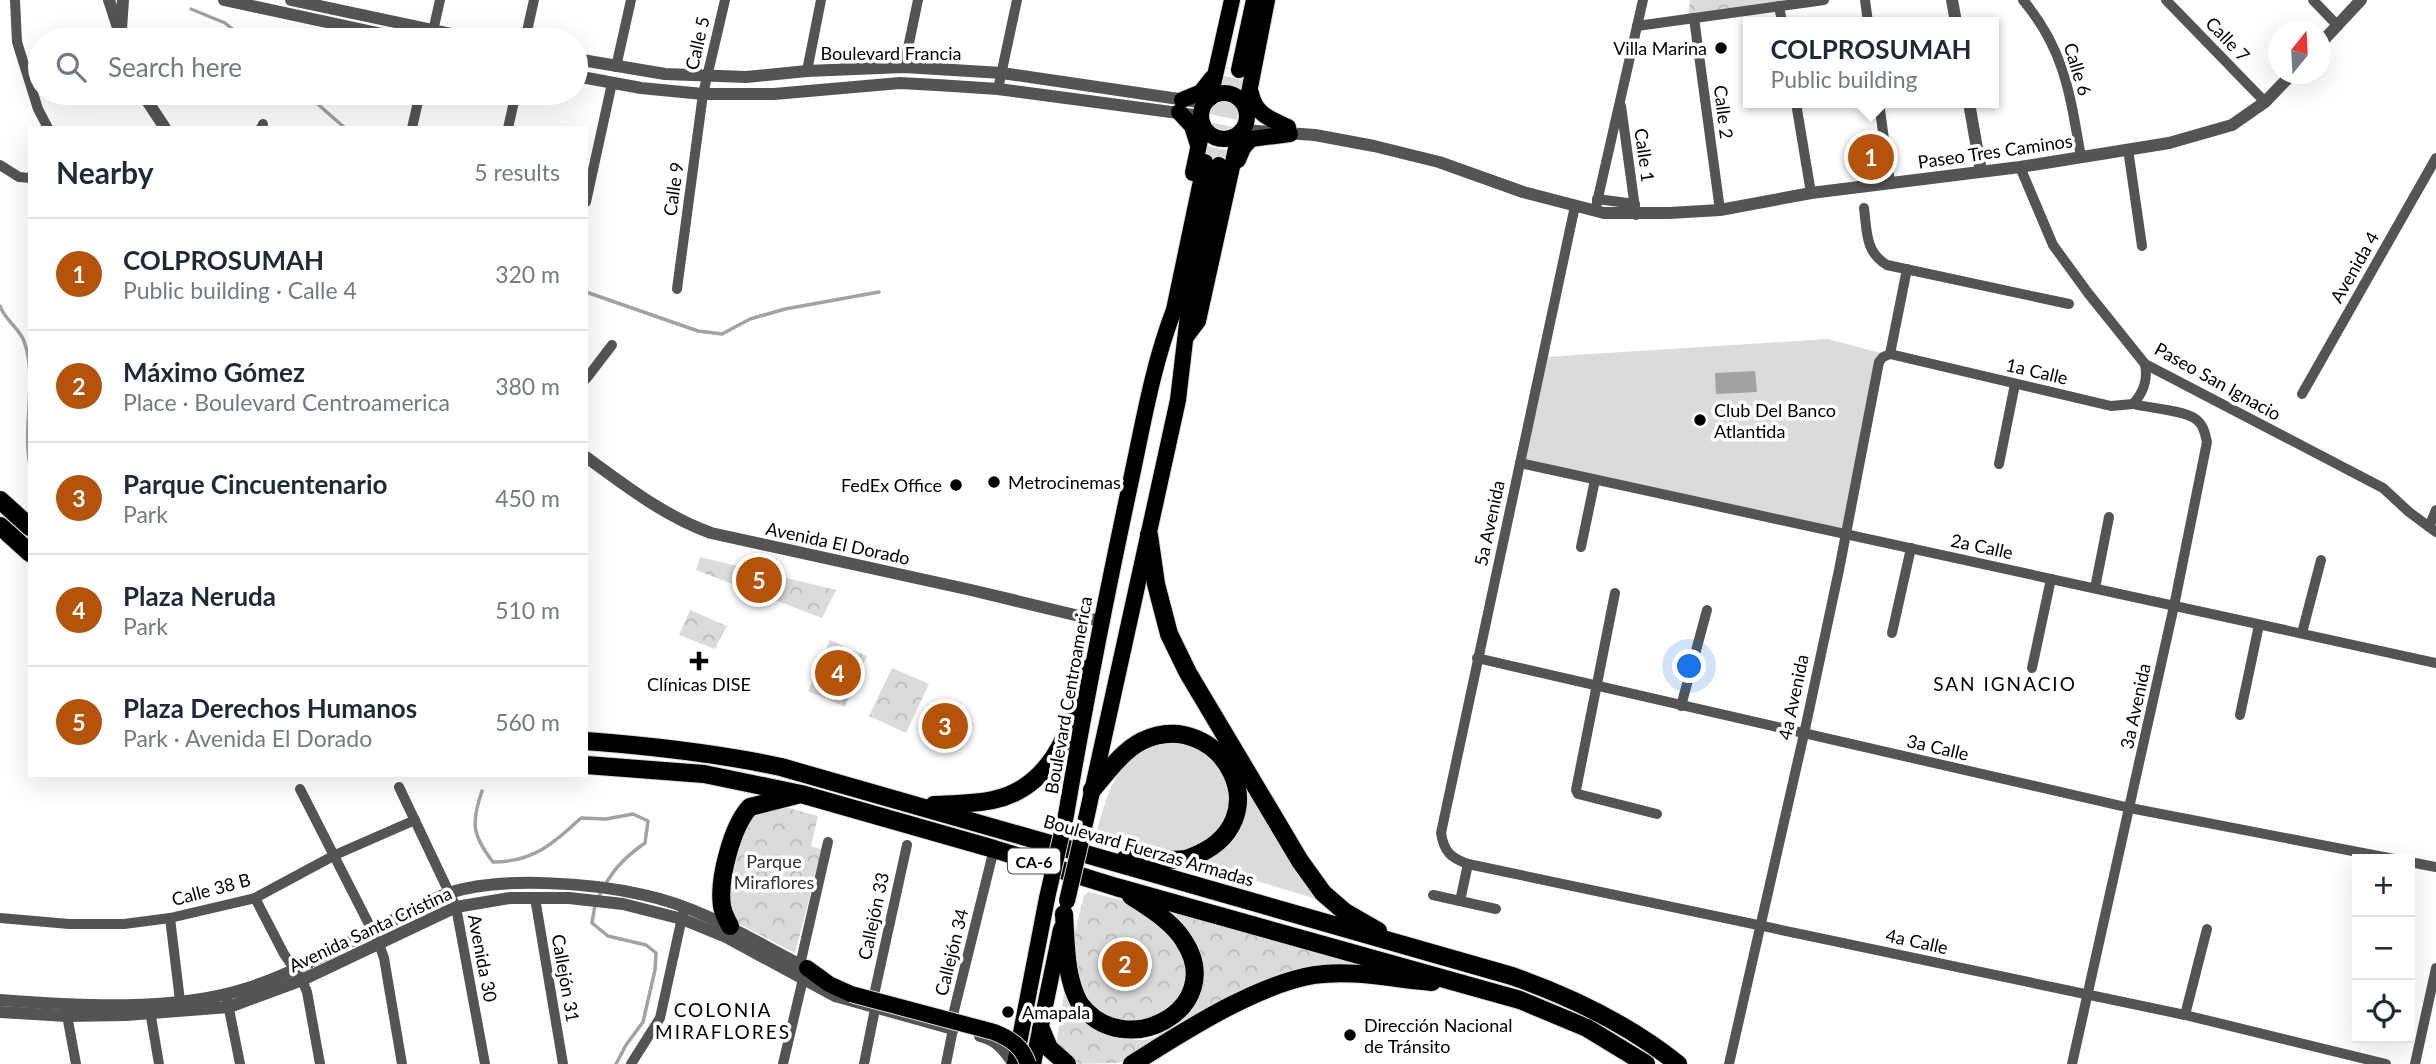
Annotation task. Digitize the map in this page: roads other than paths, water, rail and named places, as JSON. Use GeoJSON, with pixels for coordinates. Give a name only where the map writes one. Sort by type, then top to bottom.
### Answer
{"type":"FeatureCollection","features":[{"type":"Feature","properties":{"kind":"highway"},"geometry":{"type":"LineString","coordinates":[[0,500],[28,524]]}},
{"type":"Feature","properties":{"kind":"highway"},"geometry":{"type":"LineString","coordinates":[[0,526],[28,551]]}},
{"type":"Feature","properties":{"kind":"highway"},"geometry":{"type":"LineString","coordinates":[[1149,535],[1156,584],[1169,634],[1188,673],[1300,861],[1323,893],[1345,912],[1413,948]]}},
{"type":"Feature","properties":{"kind":"highway"},"geometry":{"type":"LineString","coordinates":[[917,805],[995,799],[1028,786],[1051,764],[1066,737],[1091,667]]}},
{"type":"Feature","properties":{"kind":"highway"},"geometry":{"type":"LineString","coordinates":[[1092,790],[1114,765],[1140,742],[1173,733],[1193,738],[1213,750],[1229,764],[1239,790],[1238,804],[1226,833],[1214,844],[1188,858],[1110,860]]}},
{"type":"Feature","properties":{"kind":"highway","name":"Boulevard Fuerzas Armadas"},"geometry":{"type":"LineString","coordinates":[[588,741],[734,757],[781,767],[1513,976],[1570,998],[1621,1024],[1678,1064]]}},
{"type":"Feature","properties":{"kind":"highway","name":"CA-6"},"geometry":{"type":"LineString","coordinates":[[588,765],[705,774],[801,794],[1116,887],[1477,986],[1560,1016],[1608,1040],[1646,1064]]}},
{"type":"Feature","properties":{"kind":"highway"},"geometry":{"type":"LineString","coordinates":[[728,932],[722,908],[723,880],[739,823],[750,807],[801,794]]}},
{"type":"Feature","properties":{"kind":"highway"},"geometry":{"type":"LineString","coordinates":[[1066,908],[1072,983],[1084,1009],[1101,1028],[1115,1034],[1128,1037],[1150,1036],[1178,1018],[1185,1008],[1195,974],[1192,957],[1176,930],[1116,887]]}},
{"type":"Feature","properties":{"kind":"highway"},"geometry":{"type":"LineString","coordinates":[[1132,1064],[1187,1030],[1289,981],[1316,975],[1339,974],[1477,986]]}},
{"type":"Feature","properties":{"kind":"highway"},"geometry":{"type":"LineString","coordinates":[[1041,1029],[1049,1048],[1067,1064]]}},
{"type":"Feature","properties":{"kind":"main road","name":"Boulevard Centroamerica"},"geometry":{"type":"LineString","coordinates":[[1227,70],[1232,0]]}},
{"type":"Feature","properties":{"kind":"main road","name":"Boulevard Centroamerica"},"geometry":{"type":"LineString","coordinates":[[1227,70],[1240,0]]}},
{"type":"Feature","properties":{"kind":"main road","name":"Boulevard Centroamerica"},"geometry":{"type":"LineString","coordinates":[[1165,333],[1162,313],[1205,110],[1227,70],[1254,0]]}},
{"type":"Feature","properties":{"kind":"main road"},"geometry":{"type":"LineString","coordinates":[[1246,110],[1242,102],[1230,94],[1216,95],[1205,110],[1212,136],[1219,139],[1233,138],[1247,122],[1246,110],[1267,0]]}},
{"type":"Feature","properties":{"kind":"main road"},"geometry":{"type":"LineString","coordinates":[[1199,146],[1192,126],[1180,106],[1227,70]]}},
{"type":"Feature","properties":{"kind":"main road"},"geometry":{"type":"LineString","coordinates":[[1251,82],[1256,108],[1289,130]]}},
{"type":"Feature","properties":{"kind":"main road"},"geometry":{"type":"LineString","coordinates":[[1227,192],[1246,143],[1258,137],[1289,130]]}},
{"type":"Feature","properties":{"kind":"main road","name":"Boulevard Centroamerica"},"geometry":{"type":"LineString","coordinates":[[1185,339],[1198,321],[1241,132]]}},
{"type":"Feature","properties":{"kind":"main road","name":"Boulevard Centroamerica"},"geometry":{"type":"LineString","coordinates":[[1014,1064],[1066,815],[1100,621],[1165,333],[1174,310],[1212,163],[1188,315],[1178,400],[1117,671],[1034,1064]]}},
{"type":"Feature","properties":{"kind":"main road"},"geometry":{"type":"LineString","coordinates":[[804,971],[850,994],[994,1032],[1011,1039],[1021,1049],[1028,1064]]}},
{"type":"Feature","properties":{"kind":"street"},"geometry":{"type":"LineString","coordinates":[[15,0],[17,42],[28,77]]}},
{"type":"Feature","properties":{"kind":"street"},"geometry":{"type":"LineString","coordinates":[[109,0],[118,28]]}},
{"type":"Feature","properties":{"kind":"street"},"geometry":{"type":"LineString","coordinates":[[122,28],[123,0]]}},
{"type":"Feature","properties":{"kind":"street"},"geometry":{"type":"LineString","coordinates":[[224,0],[354,28]]}},
{"type":"Feature","properties":{"kind":"street"},"geometry":{"type":"LineString","coordinates":[[291,0],[401,28]]}},
{"type":"Feature","properties":{"kind":"street"},"geometry":{"type":"LineString","coordinates":[[434,28],[440,0]]}},
{"type":"Feature","properties":{"kind":"street"},"geometry":{"type":"LineString","coordinates":[[528,28],[534,0]]}},
{"type":"Feature","properties":{"kind":"street"},"geometry":{"type":"LineString","coordinates":[[616,67],[631,0]]}},
{"type":"Feature","properties":{"kind":"street","name":"Calle 5"},"geometry":{"type":"LineString","coordinates":[[703,94],[725,0]]}},
{"type":"Feature","properties":{"kind":"street"},"geometry":{"type":"LineString","coordinates":[[807,71],[821,0]]}},
{"type":"Feature","properties":{"kind":"street"},"geometry":{"type":"LineString","coordinates":[[904,67],[918,0]]}},
{"type":"Feature","properties":{"kind":"street"},"geometry":{"type":"LineString","coordinates":[[998,89],[1017,0]]}},
{"type":"Feature","properties":{"kind":"street","name":"Calle 1"},"geometry":{"type":"LineString","coordinates":[[1596,205],[1643,0]]}},
{"type":"Feature","properties":{"kind":"street"},"geometry":{"type":"LineString","coordinates":[[1637,26],[1824,0]]}},
{"type":"Feature","properties":{"kind":"street","name":"Calle 6"},"geometry":{"type":"LineString","coordinates":[[2023,0],[2046,30],[2059,58],[2081,157]]}},
{"type":"Feature","properties":{"kind":"street","name":"Calle 7"},"geometry":{"type":"LineString","coordinates":[[2166,0],[2264,103]]}},
{"type":"Feature","properties":{"kind":"street"},"geometry":{"type":"LineString","coordinates":[[2313,0],[2338,26]]}},
{"type":"Feature","properties":{"kind":"street"},"geometry":{"type":"LineString","coordinates":[[2331,33],[2361,0]]}},
{"type":"Feature","properties":{"kind":"street"},"geometry":{"type":"LineString","coordinates":[[1779,6],[1781,17]]}},
{"type":"Feature","properties":{"kind":"street","name":"Calle 2"},"geometry":{"type":"LineString","coordinates":[[1694,18],[1720,210]]}},
{"type":"Feature","properties":{"kind":"street","name":"Boulevard Francia"},"geometry":{"type":"LineString","coordinates":[[588,61],[665,74],[746,77],[807,71],[904,67],[1002,73],[1205,110]]}},
{"type":"Feature","properties":{"kind":"street","name":"Boulevard Francia"},"geometry":{"type":"LineString","coordinates":[[588,78],[703,94],[774,94],[900,83],[1180,106]]}},
{"type":"Feature","properties":{"kind":"street"},"geometry":{"type":"LineString","coordinates":[[588,193],[612,83]]}},
{"type":"Feature","properties":{"kind":"street","name":"Paseo Tres Caminos"},"geometry":{"type":"LineString","coordinates":[[1246,110],[1262,120],[1289,130],[1439,162],[1523,192],[1575,206],[1720,210],[1811,193],[2020,167],[2169,142],[2232,125],[2264,103],[2282,84]]}},
{"type":"Feature","properties":{"kind":"street","name":"Calle 9"},"geometry":{"type":"LineString","coordinates":[[677,289],[703,94]]}},
{"type":"Feature","properties":{"kind":"street","name":"Calle 1"},"geometry":{"type":"LineString","coordinates":[[1620,100],[1636,209]]}},
{"type":"Feature","properties":{"kind":"street"},"geometry":{"type":"LineString","coordinates":[[37,105],[47,126]]}},
{"type":"Feature","properties":{"kind":"street"},"geometry":{"type":"LineString","coordinates":[[150,105],[164,126]]}},
{"type":"Feature","properties":{"kind":"street"},"geometry":{"type":"LineString","coordinates":[[412,126],[417,105]]}},
{"type":"Feature","properties":{"kind":"street"},"geometry":{"type":"LineString","coordinates":[[508,126],[513,105]]}},
{"type":"Feature","properties":{"kind":"street"},"geometry":{"type":"LineString","coordinates":[[1797,108],[1811,193]]}},
{"type":"Feature","properties":{"kind":"street"},"geometry":{"type":"LineString","coordinates":[[1880,108],[1891,183]]}},
{"type":"Feature","properties":{"kind":"street"},"geometry":{"type":"LineString","coordinates":[[1970,108],[1981,171]]}},
{"type":"Feature","properties":{"kind":"street","name":"Paseo Tres Caminos"},"geometry":{"type":"LineString","coordinates":[[1241,132],[1289,130]]}},
{"type":"Feature","properties":{"kind":"street"},"geometry":{"type":"LineString","coordinates":[[2128,149],[2142,246]]}},
{"type":"Feature","properties":{"kind":"street","name":"Avenida 4"},"geometry":{"type":"LineString","coordinates":[[2302,394],[2436,158]]}},
{"type":"Feature","properties":{"kind":"street"},"geometry":{"type":"LineString","coordinates":[[0,164],[19,177],[28,178]]}},
{"type":"Feature","properties":{"kind":"street","name":"Paseo San Ignacio"},"geometry":{"type":"LineString","coordinates":[[2020,167],[2053,245],[2146,364],[2383,488],[2432,529]]}},
{"type":"Feature","properties":{"kind":"street","name":"5a Avenida"},"geometry":{"type":"LineString","coordinates":[[1443,848],[1441,833],[1575,206]]}},
{"type":"Feature","properties":{"kind":"street"},"geometry":{"type":"LineString","coordinates":[[1864,208],[1868,243],[1874,255],[1887,264],[2069,304]]}},
{"type":"Feature","properties":{"kind":"street","name":"4a Avenida"},"geometry":{"type":"LineString","coordinates":[[1731,1060],[1804,734],[1879,362],[1890,354],[1907,269]]}},
{"type":"Feature","properties":{"kind":"street"},"geometry":{"type":"LineString","coordinates":[[588,376],[612,345]]}},
{"type":"Feature","properties":{"kind":"street","name":"1a Calle"},"geometry":{"type":"LineString","coordinates":[[1890,354],[2110,406],[2133,404]]}},
{"type":"Feature","properties":{"kind":"street"},"geometry":{"type":"LineString","coordinates":[[2133,404],[2146,386],[2146,364]]}},
{"type":"Feature","properties":{"kind":"street"},"geometry":{"type":"LineString","coordinates":[[1999,464],[2015,384]]}},
{"type":"Feature","properties":{"kind":"street","name":"3a Avenida"},"geometry":{"type":"LineString","coordinates":[[2072,1064],[2175,606],[2207,442],[2204,429],[2196,419],[2133,404]]}},
{"type":"Feature","properties":{"kind":"street","name":"Avenida El Dorado"},"geometry":{"type":"LineString","coordinates":[[588,458],[652,505],[684,523],[711,533],[1100,621]]}},
{"type":"Feature","properties":{"kind":"street","name":"2a Calle"},"geometry":{"type":"LineString","coordinates":[[1520,463],[2436,663]]}},
{"type":"Feature","properties":{"kind":"street"},"geometry":{"type":"LineString","coordinates":[[1581,547],[1595,480]]}},
{"type":"Feature","properties":{"kind":"street"},"geometry":{"type":"LineString","coordinates":[[2432,529],[2436,509]]}},
{"type":"Feature","properties":{"kind":"street"},"geometry":{"type":"LineString","coordinates":[[2095,588],[2109,516]]}},
{"type":"Feature","properties":{"kind":"street"},"geometry":{"type":"LineString","coordinates":[[1892,633],[1912,548]]}},
{"type":"Feature","properties":{"kind":"street"},"geometry":{"type":"LineString","coordinates":[[2302,633],[2321,559]]}},
{"type":"Feature","properties":{"kind":"street"},"geometry":{"type":"LineString","coordinates":[[2032,668],[2051,579]]}},
{"type":"Feature","properties":{"kind":"street"},"geometry":{"type":"LineString","coordinates":[[1615,593],[1577,793],[1657,814]]}},
{"type":"Feature","properties":{"kind":"street"},"geometry":{"type":"LineString","coordinates":[[1681,706],[1707,610]]}},
{"type":"Feature","properties":{"kind":"street"},"geometry":{"type":"LineString","coordinates":[[2240,715],[2259,625]]}},
{"type":"Feature","properties":{"kind":"street","name":"3a Calle"},"geometry":{"type":"LineString","coordinates":[[1477,658],[2130,808],[2368,854]]}},
{"type":"Feature","properties":{"kind":"street","name":"Avenida 30"},"geometry":{"type":"LineString","coordinates":[[399,787],[456,907],[485,1064]]}},
{"type":"Feature","properties":{"kind":"street"},"geometry":{"type":"LineString","coordinates":[[300,789],[379,944],[384,958],[402,1064]]}},
{"type":"Feature","properties":{"kind":"street","name":"Calle 38 B"},"geometry":{"type":"LineString","coordinates":[[0,918],[69,924],[110,924],[170,918],[255,898],[335,856],[415,820]]}},
{"type":"Feature","properties":{"kind":"street"},"geometry":{"type":"LineString","coordinates":[[783,1064],[804,971],[828,842]]}},
{"type":"Feature","properties":{"kind":"street","name":"Callejón 33"},"geometry":{"type":"LineString","coordinates":[[874,995],[907,845]]}},
{"type":"Feature","properties":{"kind":"street","name":"4a Calle"},"geometry":{"type":"LineString","coordinates":[[1443,848],[1453,859],[1468,864],[2185,1015],[2386,1064]]}},
{"type":"Feature","properties":{"kind":"street","name":"Callejón 34"},"geometry":{"type":"LineString","coordinates":[[946,1064],[953,1015],[994,849]]}},
{"type":"Feature","properties":{"kind":"street"},"geometry":{"type":"LineString","coordinates":[[2415,863],[2436,867]]}},
{"type":"Feature","properties":{"kind":"street"},"geometry":{"type":"LineString","coordinates":[[1460,901],[1468,864]]}},
{"type":"Feature","properties":{"kind":"street","name":"Avenida Santa Cristina"},"geometry":{"type":"LineString","coordinates":[[227,1000],[450,892],[494,885],[557,883],[647,895],[804,971],[874,995],[1021,1032]]}},
{"type":"Feature","properties":{"kind":"street"},"geometry":{"type":"LineString","coordinates":[[1433,895],[1496,909]]}},
{"type":"Feature","properties":{"kind":"street"},"geometry":{"type":"LineString","coordinates":[[255,898],[307,992],[320,1064]]}},
{"type":"Feature","properties":{"kind":"street","name":"Callejón 31"},"geometry":{"type":"LineString","coordinates":[[535,898],[563,1064]]}},
{"type":"Feature","properties":{"kind":"street","name":"Avenida Santa Cristina"},"geometry":{"type":"LineString","coordinates":[[0,1012],[149,1008],[227,1000],[302,980],[456,907],[500,899],[587,900],[684,913]]}},
{"type":"Feature","properties":{"kind":"street"},"geometry":{"type":"LineString","coordinates":[[631,1064],[660,1018],[684,913]]}},
{"type":"Feature","properties":{"kind":"street"},"geometry":{"type":"LineString","coordinates":[[170,918],[181,1005]]}},
{"type":"Feature","properties":{"kind":"street"},"geometry":{"type":"LineString","coordinates":[[2185,1015],[2207,929]]}},
{"type":"Feature","properties":{"kind":"street"},"geometry":{"type":"LineString","coordinates":[[2414,1064],[2436,968]]}},
{"type":"Feature","properties":{"kind":"street","name":"Avenida Santa Cristina"},"geometry":{"type":"LineString","coordinates":[[804,971],[835,996],[992,1039],[1004,1049],[1014,1064]]}},
{"type":"Feature","properties":{"kind":"street","name":"Avenida Santa Cristina"},"geometry":{"type":"LineString","coordinates":[[0,1000],[66,1010]]}},
{"type":"Feature","properties":{"kind":"street"},"geometry":{"type":"LineString","coordinates":[[227,1000],[240,1064]]}},
{"type":"Feature","properties":{"kind":"street"},"geometry":{"type":"LineString","coordinates":[[149,1008],[159,1064]]}},
{"type":"Feature","properties":{"kind":"street"},"geometry":{"type":"LineString","coordinates":[[864,1064],[875,1009]]}},
{"type":"Feature","properties":{"kind":"street"},"geometry":{"type":"LineString","coordinates":[[66,1010],[76,1064]]}},
{"type":"Feature","properties":{"kind":"waterway"},"geometry":{"type":"LineString","coordinates":[[191,9],[231,28]]}},
{"type":"Feature","properties":{"kind":"waterway"},"geometry":{"type":"LineString","coordinates":[[319,105],[343,126]]}},
{"type":"Feature","properties":{"kind":"waterway"},"geometry":{"type":"LineString","coordinates":[[588,293],[698,331],[722,334],[750,319],[785,309],[879,292]]}},
{"type":"Feature","properties":{"kind":"waterway"},"geometry":{"type":"LineString","coordinates":[[0,306],[22,336],[28,356]]}},
{"type":"Feature","properties":{"kind":"waterway"},"geometry":{"type":"LineString","coordinates":[[28,435],[28,450]]}},
{"type":"Feature","properties":{"kind":"waterway"},"geometry":{"type":"LineString","coordinates":[[482,791],[475,820],[477,836],[493,862],[520,859],[542,850],[581,818],[606,819],[633,814],[648,821],[645,843],[618,867],[598,898]]}},
{"type":"Feature","properties":{"kind":"waterway"},"geometry":{"type":"LineString","coordinates":[[595,905],[592,923],[608,936],[646,945],[656,953],[655,970],[643,1022],[616,1064]]}},
{"type":"Feature","properties":{"kind":"tunnel"},"geometry":{"type":"LineString","coordinates":[[1205,162],[1225,67]]}},
{"type":"Feature","properties":{"kind":"tunnel"},"geometry":{"type":"LineString","coordinates":[[1219,165],[1239,70]]}},
{"type":"Feature","properties":{"kind":"place","name":"Villa Marina"},"geometry":{"type":"Point","coordinates":[1721,48]}},
{"type":"Feature","properties":{"kind":"place","name":"COLPROSUMAH"},"geometry":{"type":"Point","coordinates":[1871,157]}},
{"type":"Feature","properties":{"kind":"place","name":"Club Del Banco Atlantida"},"geometry":{"type":"Point","coordinates":[1700,420]}},
{"type":"Feature","properties":{"kind":"place","name":"Metrocinemas"},"geometry":{"type":"Point","coordinates":[994,482]}},
{"type":"Feature","properties":{"kind":"place","name":"FedEx Office"},"geometry":{"type":"Point","coordinates":[956,485]}},
{"type":"Feature","properties":{"kind":"place","name":"Plaza Derechos Humanos"},"geometry":{"type":"Point","coordinates":[759,580]}},
{"type":"Feature","properties":{"kind":"place","name":"Clínicas DISE"},"geometry":{"type":"Point","coordinates":[699,661]}},
{"type":"Feature","properties":{"kind":"place","name":"Plaza Neruda"},"geometry":{"type":"Point","coordinates":[838,673]}},
{"type":"Feature","properties":{"kind":"place","name":"Parque Cincuentenario"},"geometry":{"type":"Point","coordinates":[945,726]}},
{"type":"Feature","properties":{"kind":"place","name":"Máximo Gómez"},"geometry":{"type":"Point","coordinates":[1125,964]}},
{"type":"Feature","properties":{"kind":"place","name":"Amapala"},"geometry":{"type":"Point","coordinates":[1008,1012]}},
{"type":"Feature","properties":{"kind":"place","name":"Dirección Nacional de Tránsito"},"geometry":{"type":"Point","coordinates":[1350,1035]}},
{"type":"Feature","properties":{"kind":"district","name":"SAN IGNACIO"},"geometry":{"type":"Point","coordinates":[2005,683]}},
{"type":"Feature","properties":{"kind":"district","name":"COLONIA MIRAFLORES"},"geometry":{"type":"Point","coordinates":[723,1020]}},
{"type":"Feature","properties":{"kind":"park label","name":"Parque Miraflores"},"geometry":{"type":"Point","coordinates":[774,871]}}]}
